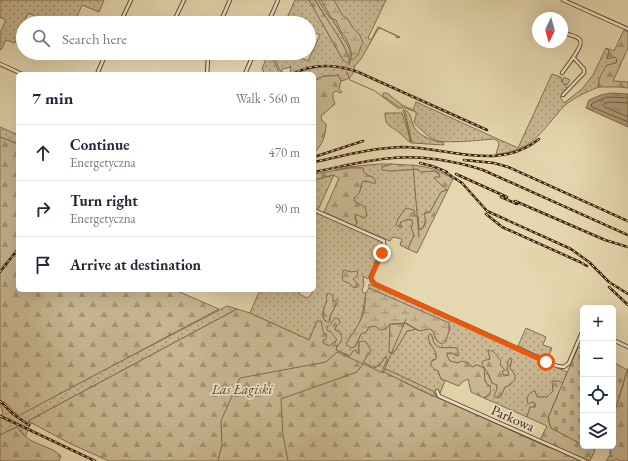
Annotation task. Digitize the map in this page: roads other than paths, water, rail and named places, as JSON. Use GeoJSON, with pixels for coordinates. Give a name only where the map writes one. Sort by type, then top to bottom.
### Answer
{"type":"FeatureCollection","features":[{"type":"Feature","properties":{"kind":"street"},"geometry":{"type":"LineString","coordinates":[[123,16],[131,0]]}},
{"type":"Feature","properties":{"kind":"street"},"geometry":{"type":"LineString","coordinates":[[176,16],[184,0]]}},
{"type":"Feature","properties":{"kind":"street"},"geometry":{"type":"LineString","coordinates":[[223,16],[230,0]]}},
{"type":"Feature","properties":{"kind":"street"},"geometry":{"type":"LineString","coordinates":[[271,16],[278,0]]}},
{"type":"Feature","properties":{"kind":"street"},"geometry":{"type":"LineString","coordinates":[[563,0],[628,30]]}},
{"type":"Feature","properties":{"kind":"street"},"geometry":{"type":"LineString","coordinates":[[562,73],[574,58],[581,43],[577,38],[568,34]]}},
{"type":"Feature","properties":{"kind":"street"},"geometry":{"type":"LineString","coordinates":[[563,95],[584,73],[584,69],[574,58]]}},
{"type":"Feature","properties":{"kind":"street"},"geometry":{"type":"LineString","coordinates":[[98,72],[103,60]]}},
{"type":"Feature","properties":{"kind":"street"},"geometry":{"type":"LineString","coordinates":[[207,72],[208,60]]}},
{"type":"Feature","properties":{"kind":"street"},"geometry":{"type":"LineString","coordinates":[[246,72],[251,60]]}},
{"type":"Feature","properties":{"kind":"street"},"geometry":{"type":"LineString","coordinates":[[0,64],[18,72]]}},
{"type":"Feature","properties":{"kind":"street"},"geometry":{"type":"LineString","coordinates":[[316,211],[384,241],[384,247],[371,277],[375,284],[557,366],[564,367],[569,363],[580,337]]}},
{"type":"Feature","properties":{"kind":"street"},"geometry":{"type":"LineString","coordinates":[[615,341],[628,347]]}},
{"type":"Feature","properties":{"kind":"street","name":"Parkowa"},"geometry":{"type":"LineString","coordinates":[[437,391],[439,396],[585,461]]}},
{"type":"Feature","properties":{"kind":"water"},"geometry":{"type":"Polygon","coordinates":[[[610,93],[628,94],[628,127],[586,108],[589,100],[610,93]]]}},
{"type":"Feature","properties":{"kind":"waterway"},"geometry":{"type":"LineString","coordinates":[[321,0],[352,53],[349,65]]}},
{"type":"Feature","properties":{"kind":"waterway"},"geometry":{"type":"LineString","coordinates":[[347,72],[350,80],[375,91],[399,109]]}},
{"type":"Feature","properties":{"kind":"waterway"},"geometry":{"type":"LineString","coordinates":[[402,111],[404,113],[411,143]]}},
{"type":"Feature","properties":{"kind":"waterway"},"geometry":{"type":"LineString","coordinates":[[413,165],[419,237]]}},
{"type":"Feature","properties":{"kind":"waterway"},"geometry":{"type":"LineString","coordinates":[[218,461],[222,445],[221,421],[240,378],[326,362],[337,352],[383,373],[406,319]]}},
{"type":"Feature","properties":{"kind":"waterway"},"geometry":{"type":"LineString","coordinates":[[288,461],[283,435],[281,399],[357,372],[363,364]]}},
{"type":"Feature","properties":{"kind":"waterway"},"geometry":{"type":"LineString","coordinates":[[386,369],[433,391],[437,397],[550,448]]}},
{"type":"Feature","properties":{"kind":"railway"},"geometry":{"type":"LineString","coordinates":[[296,72],[317,66],[333,66],[350,69],[487,130]]}},
{"type":"Feature","properties":{"kind":"railway"},"geometry":{"type":"LineString","coordinates":[[316,162],[369,151],[402,147],[490,156],[507,154],[523,149],[539,139]]}},
{"type":"Feature","properties":{"kind":"railway"},"geometry":{"type":"LineString","coordinates":[[316,156],[363,141]]}},
{"type":"Feature","properties":{"kind":"railway"},"geometry":{"type":"LineString","coordinates":[[316,172],[363,162],[403,157],[450,161],[483,170],[628,235]]}},
{"type":"Feature","properties":{"kind":"railway"},"geometry":{"type":"LineString","coordinates":[[464,160],[494,163],[508,167],[628,221]]}},
{"type":"Feature","properties":{"kind":"railway"},"geometry":{"type":"LineString","coordinates":[[420,163],[447,172]]}},
{"type":"Feature","properties":{"kind":"railway"},"geometry":{"type":"LineString","coordinates":[[442,170],[462,183],[487,211],[571,249],[589,262],[609,282],[628,294]]}},
{"type":"Feature","properties":{"kind":"railway"},"geometry":{"type":"LineString","coordinates":[[456,174],[507,197]]}},
{"type":"Feature","properties":{"kind":"railway"},"geometry":{"type":"LineString","coordinates":[[501,197],[517,204]]}},
{"type":"Feature","properties":{"kind":"railway"},"geometry":{"type":"LineString","coordinates":[[515,201],[605,240],[628,247]]}},
{"type":"Feature","properties":{"kind":"railway"},"geometry":{"type":"LineString","coordinates":[[486,214],[502,227],[587,266]]}},
{"type":"Feature","properties":{"kind":"railway"},"geometry":{"type":"LineString","coordinates":[[0,272],[16,252]]}},
{"type":"Feature","properties":{"kind":"railway"},"geometry":{"type":"LineString","coordinates":[[609,287],[628,305]]}},
{"type":"Feature","properties":{"kind":"railway"},"geometry":{"type":"LineString","coordinates":[[0,401],[13,414],[29,425]]}},
{"type":"Feature","properties":{"kind":"railway"},"geometry":{"type":"LineString","coordinates":[[0,416],[95,461]]}},
{"type":"Feature","properties":{"kind":"park label","name":"Las Łagiski"},"geometry":{"type":"Point","coordinates":[242,389]}}]}
